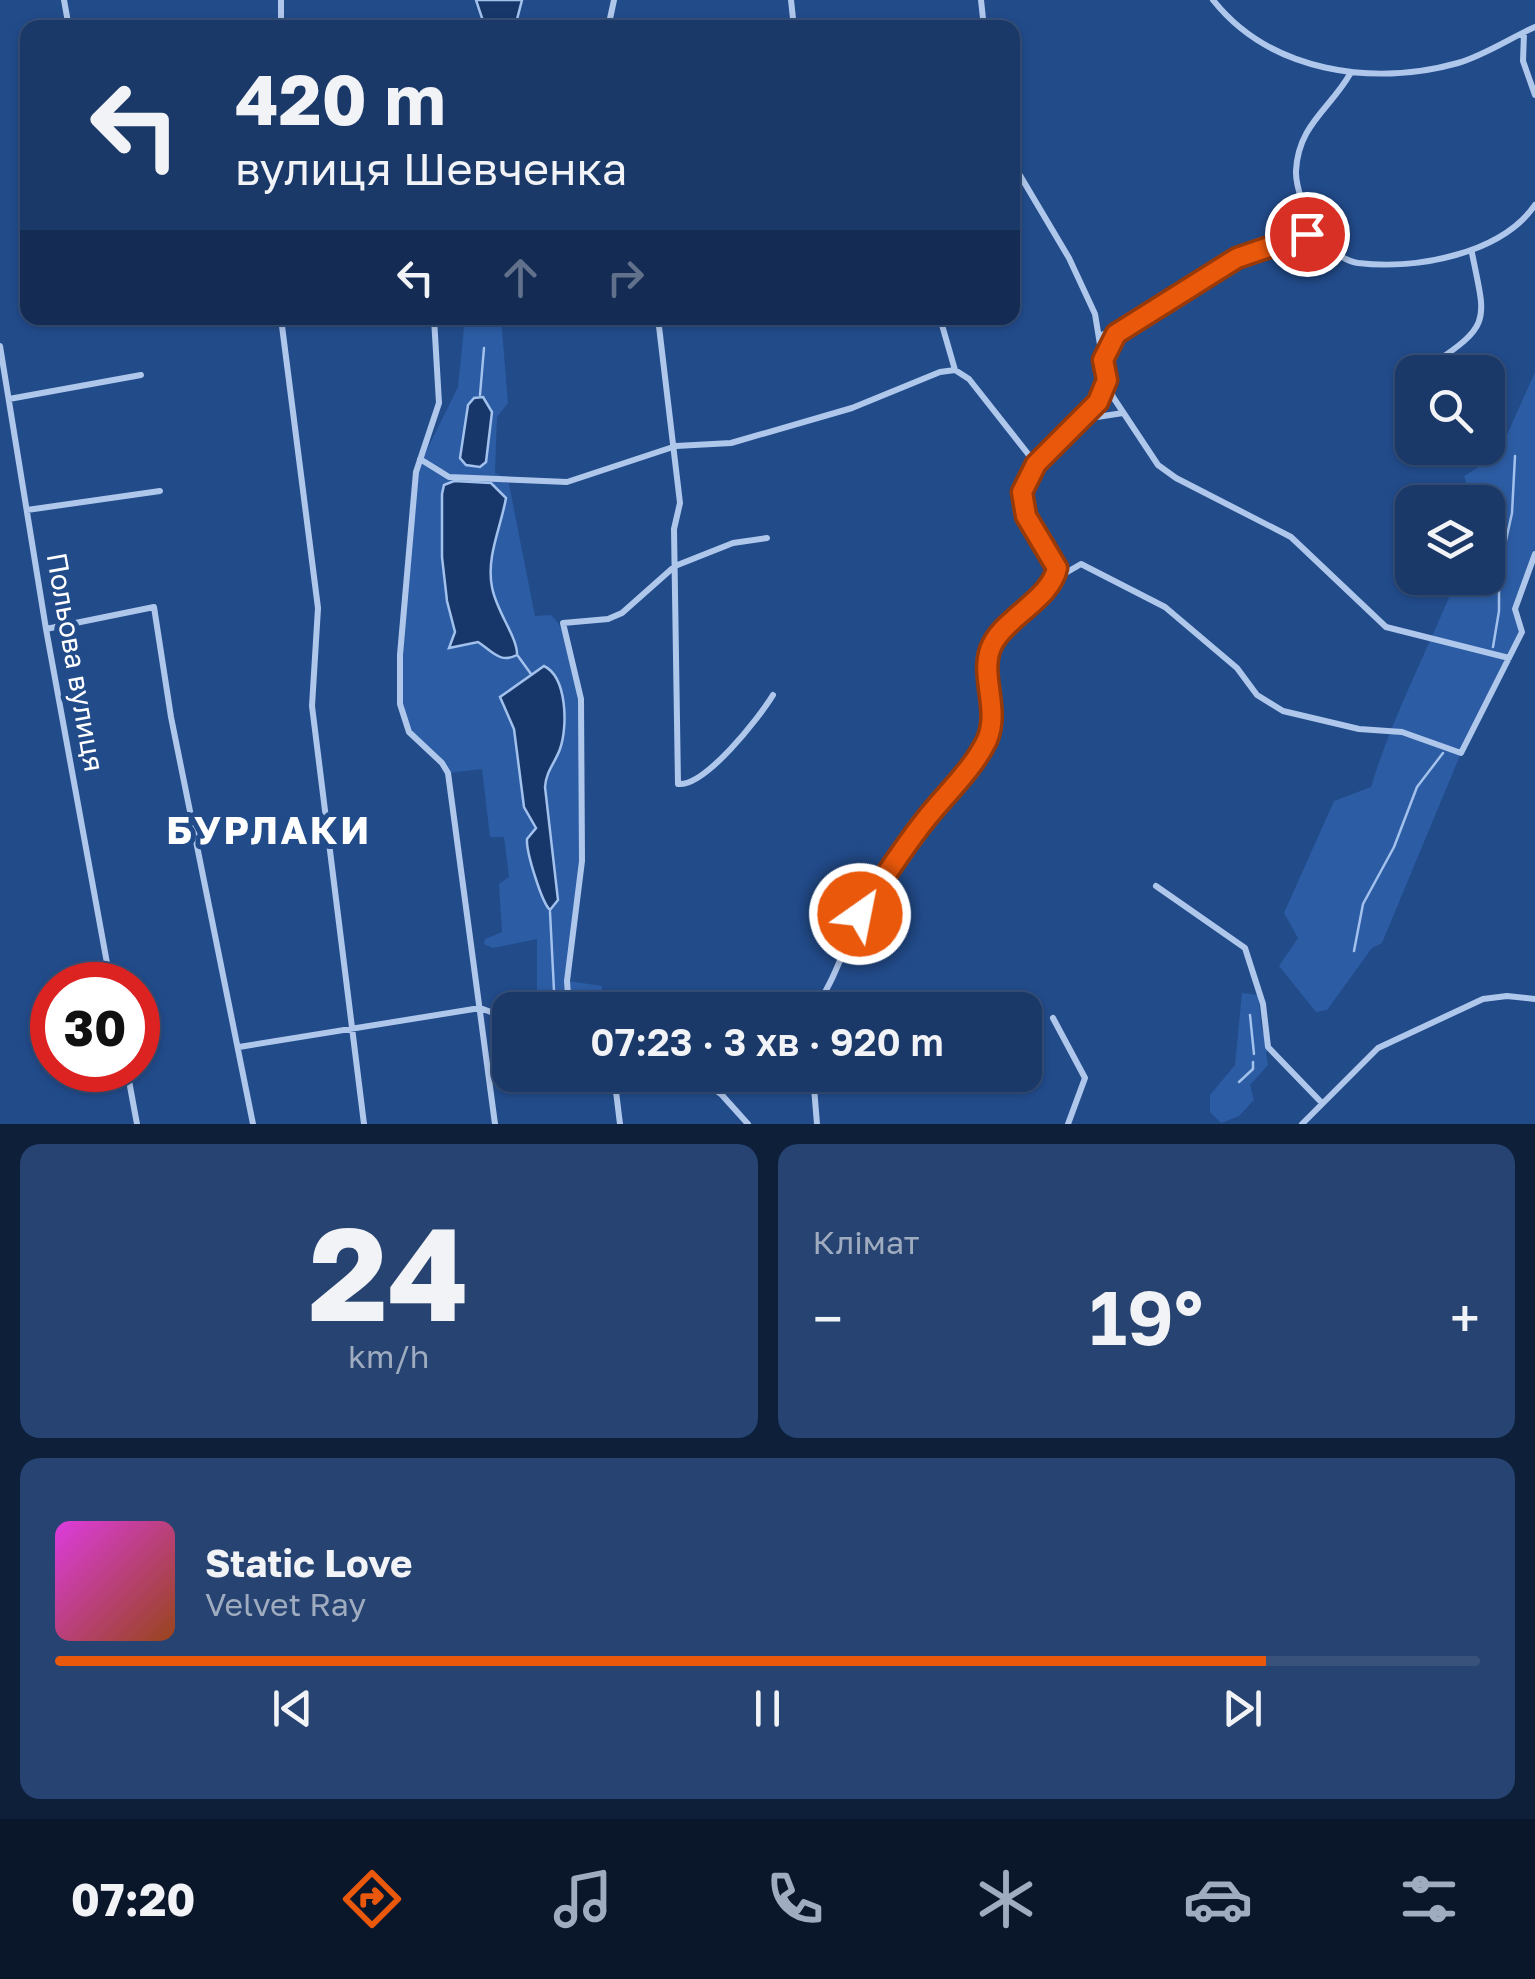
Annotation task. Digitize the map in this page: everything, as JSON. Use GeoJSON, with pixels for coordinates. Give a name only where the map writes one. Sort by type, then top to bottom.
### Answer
{"type":"FeatureCollection","features":[{"type":"Feature","properties":{"kind":"street"},"geometry":{"type":"LineString","coordinates":[[1212,0],[1247,35],[1284,54],[1350,74],[1428,70],[1463,62],[1535,28]]}},
{"type":"Feature","properties":{"kind":"street"},"geometry":{"type":"LineString","coordinates":[[1524,32],[1523,60],[1535,95]]}},
{"type":"Feature","properties":{"kind":"street"},"geometry":{"type":"LineString","coordinates":[[1307,234],[1308,217],[1296,179],[1297,164],[1313,118],[1339,92],[1350,74]]}},
{"type":"Feature","properties":{"kind":"street"},"geometry":{"type":"LineString","coordinates":[[1020,175],[1069,258],[1095,314],[1107,380],[1122,413],[1153,459],[1170,475],[1286,533],[1382,624],[1509,658]]}},
{"type":"Feature","properties":{"kind":"street"},"geometry":{"type":"LineString","coordinates":[[1099,336],[1122,327],[1237,258],[1307,234],[1358,263],[1472,253],[1524,221],[1535,205]]}},
{"type":"Feature","properties":{"kind":"street"},"geometry":{"type":"LineString","coordinates":[[1446,355],[1465,342],[1482,320],[1483,306],[1472,253]]}},
{"type":"Feature","properties":{"kind":"street"},"geometry":{"type":"LineString","coordinates":[[281,325],[318,608],[312,706],[364,1124]]}},
{"type":"Feature","properties":{"kind":"street"},"geometry":{"type":"LineString","coordinates":[[434,325],[439,404],[420,459],[400,655],[401,715],[416,741],[448,773],[495,1124]]}},
{"type":"Feature","properties":{"kind":"street"},"geometry":{"type":"LineString","coordinates":[[659,325],[680,503],[674,528],[678,784],[692,782],[707,770],[757,720],[774,696]]}},
{"type":"Feature","properties":{"kind":"street"},"geometry":{"type":"LineString","coordinates":[[942,325],[955,370],[969,379],[1036,464]]}},
{"type":"Feature","properties":{"kind":"street"},"geometry":{"type":"LineString","coordinates":[[1103,360],[1122,327]]}},
{"type":"Feature","properties":{"kind":"street","name":"Польова вулиця"},"geometry":{"type":"LineString","coordinates":[[0,346],[46,629],[108,962]]}},
{"type":"Feature","properties":{"kind":"street"},"geometry":{"type":"LineString","coordinates":[[420,459],[449,476],[568,482],[676,446],[731,443],[852,408],[955,370]]}},
{"type":"Feature","properties":{"kind":"street"},"geometry":{"type":"LineString","coordinates":[[9,399],[141,375]]}},
{"type":"Feature","properties":{"kind":"street"},"geometry":{"type":"LineString","coordinates":[[1055,580],[1057,568],[1026,516],[1022,492],[1036,464],[1098,402],[1107,380]]}},
{"type":"Feature","properties":{"kind":"street"},"geometry":{"type":"LineString","coordinates":[[1084,419],[1122,413]]}},
{"type":"Feature","properties":{"kind":"street"},"geometry":{"type":"LineString","coordinates":[[27,510],[160,491]]}},
{"type":"Feature","properties":{"kind":"street"},"geometry":{"type":"LineString","coordinates":[[568,992],[581,870],[581,699],[561,628],[570,620],[608,619],[622,613],[675,566],[733,544],[767,538]]}},
{"type":"Feature","properties":{"kind":"street"},"geometry":{"type":"LineString","coordinates":[[826,992],[860,914],[909,840],[985,744],[994,718],[987,661],[993,643],[1015,615],[1055,580],[1081,564],[1165,607],[1238,668],[1258,696],[1283,711],[1359,729],[1402,732],[1461,753],[1522,632],[1515,609],[1535,554]]}},
{"type":"Feature","properties":{"kind":"street"},"geometry":{"type":"LineString","coordinates":[[46,629],[154,607],[170,717],[253,1124]]}},
{"type":"Feature","properties":{"kind":"street"},"geometry":{"type":"LineString","coordinates":[[1522,632],[1535,630]]}},
{"type":"Feature","properties":{"kind":"street"},"geometry":{"type":"LineString","coordinates":[[1156,886],[1244,948],[1263,1004],[1268,1047],[1321,1102]]}},
{"type":"Feature","properties":{"kind":"street"},"geometry":{"type":"LineString","coordinates":[[1302,1124],[1378,1048],[1470,1004],[1507,996],[1535,999]]}},
{"type":"Feature","properties":{"kind":"street"},"geometry":{"type":"LineString","coordinates":[[239,1046],[480,1008],[492,1012]]}},
{"type":"Feature","properties":{"kind":"street"},"geometry":{"type":"LineString","coordinates":[[1053,1018],[1085,1078],[1068,1124]]}},
{"type":"Feature","properties":{"kind":"street"},"geometry":{"type":"LineString","coordinates":[[131,1092],[137,1124]]}},
{"type":"Feature","properties":{"kind":"street"},"geometry":{"type":"LineString","coordinates":[[616,1092],[620,1124]]}},
{"type":"Feature","properties":{"kind":"street"},"geometry":{"type":"LineString","coordinates":[[719,1092],[748,1124]]}},
{"type":"Feature","properties":{"kind":"street"},"geometry":{"type":"LineString","coordinates":[[815,1092],[818,1124]]}},
{"type":"Feature","properties":{"kind":"shaded area"},"geometry":{"type":"Polygon","coordinates":[[[476,0],[522,0],[517,20],[483,20],[476,0]]]}},
{"type":"Feature","properties":{"kind":"shaded area"},"geometry":{"type":"Polygon","coordinates":[[[464,325],[502,325],[508,403],[497,417],[495,473],[508,479],[535,616],[551,615],[567,641],[577,682],[582,789],[568,981],[602,986],[601,992],[537,992],[537,939],[493,948],[484,944],[485,939],[502,932],[499,884],[509,877],[504,837],[490,837],[482,769],[448,773],[416,741],[400,704],[400,655],[416,472],[458,387],[464,325]]]}},
{"type":"Feature","properties":{"kind":"shaded area"},"geometry":{"type":"Polygon","coordinates":[[[1535,372],[1535,554],[1515,609],[1522,632],[1461,753],[1382,943],[1372,948],[1327,1010],[1316,1012],[1279,966],[1298,938],[1284,913],[1334,801],[1371,787],[1400,707],[1449,595],[1505,595],[1505,485],[1467,485],[1464,476],[1482,465],[1505,465],[1505,439],[1535,372]]]}},
{"type":"Feature","properties":{"kind":"shaded area"},"geometry":{"type":"Polygon","coordinates":[[[483,397],[492,412],[486,462],[480,467],[466,465],[460,458],[468,405],[474,398],[483,397]]]}},
{"type":"Feature","properties":{"kind":"shaded area"},"geometry":{"type":"Polygon","coordinates":[[[454,481],[491,483],[506,498],[492,553],[491,576],[494,596],[517,655],[496,655],[478,642],[449,648],[455,632],[442,557],[442,494],[444,485],[454,481]]]}},
{"type":"Feature","properties":{"kind":"shaded area"},"geometry":{"type":"Polygon","coordinates":[[[544,666],[557,680],[565,716],[560,749],[545,787],[558,900],[550,910],[529,855],[527,839],[536,828],[524,807],[514,729],[500,697],[544,666]]]}},
{"type":"Feature","properties":{"kind":"shaded area"},"geometry":{"type":"Polygon","coordinates":[[[1242,993],[1258,995],[1262,1030],[1271,1044],[1266,1053],[1268,1065],[1250,1085],[1254,1100],[1239,1116],[1221,1123],[1210,1112],[1210,1095],[1235,1065],[1242,993]]]}},
{"type":"Feature","properties":{"kind":"waterway"},"geometry":{"type":"LineString","coordinates":[[480,395],[484,348]]}},
{"type":"Feature","properties":{"kind":"waterway"},"geometry":{"type":"LineString","coordinates":[[1493,647],[1499,611],[1499,572],[1512,513],[1515,456]]}},
{"type":"Feature","properties":{"kind":"waterway"},"geometry":{"type":"LineString","coordinates":[[518,656],[531,674]]}},
{"type":"Feature","properties":{"kind":"waterway"},"geometry":{"type":"LineString","coordinates":[[1354,951],[1363,904],[1394,847],[1417,787],[1443,753]]}},
{"type":"Feature","properties":{"kind":"waterway"},"geometry":{"type":"LineString","coordinates":[[550,912],[554,992]]}},
{"type":"Feature","properties":{"kind":"waterway"},"geometry":{"type":"LineString","coordinates":[[1250,1015],[1254,1054]]}},
{"type":"Feature","properties":{"kind":"waterway"},"geometry":{"type":"LineString","coordinates":[[1239,1082],[1253,1069],[1253,1062]]}},
{"type":"Feature","properties":{"kind":"district","name":"БУРЛАКИ"},"geometry":{"type":"Point","coordinates":[269,829]}},
{"type":"Feature","properties":{"kind":"route"},"geometry":{"type":"LineString","coordinates":[[860,914],[909,840],[985,744],[994,718],[987,661],[993,643],[1015,615],[1055,580],[1057,568],[1026,516],[1022,492],[1036,464],[1098,402],[1107,380],[1103,360],[1116,334],[1237,258],[1307,234]]}}]}
